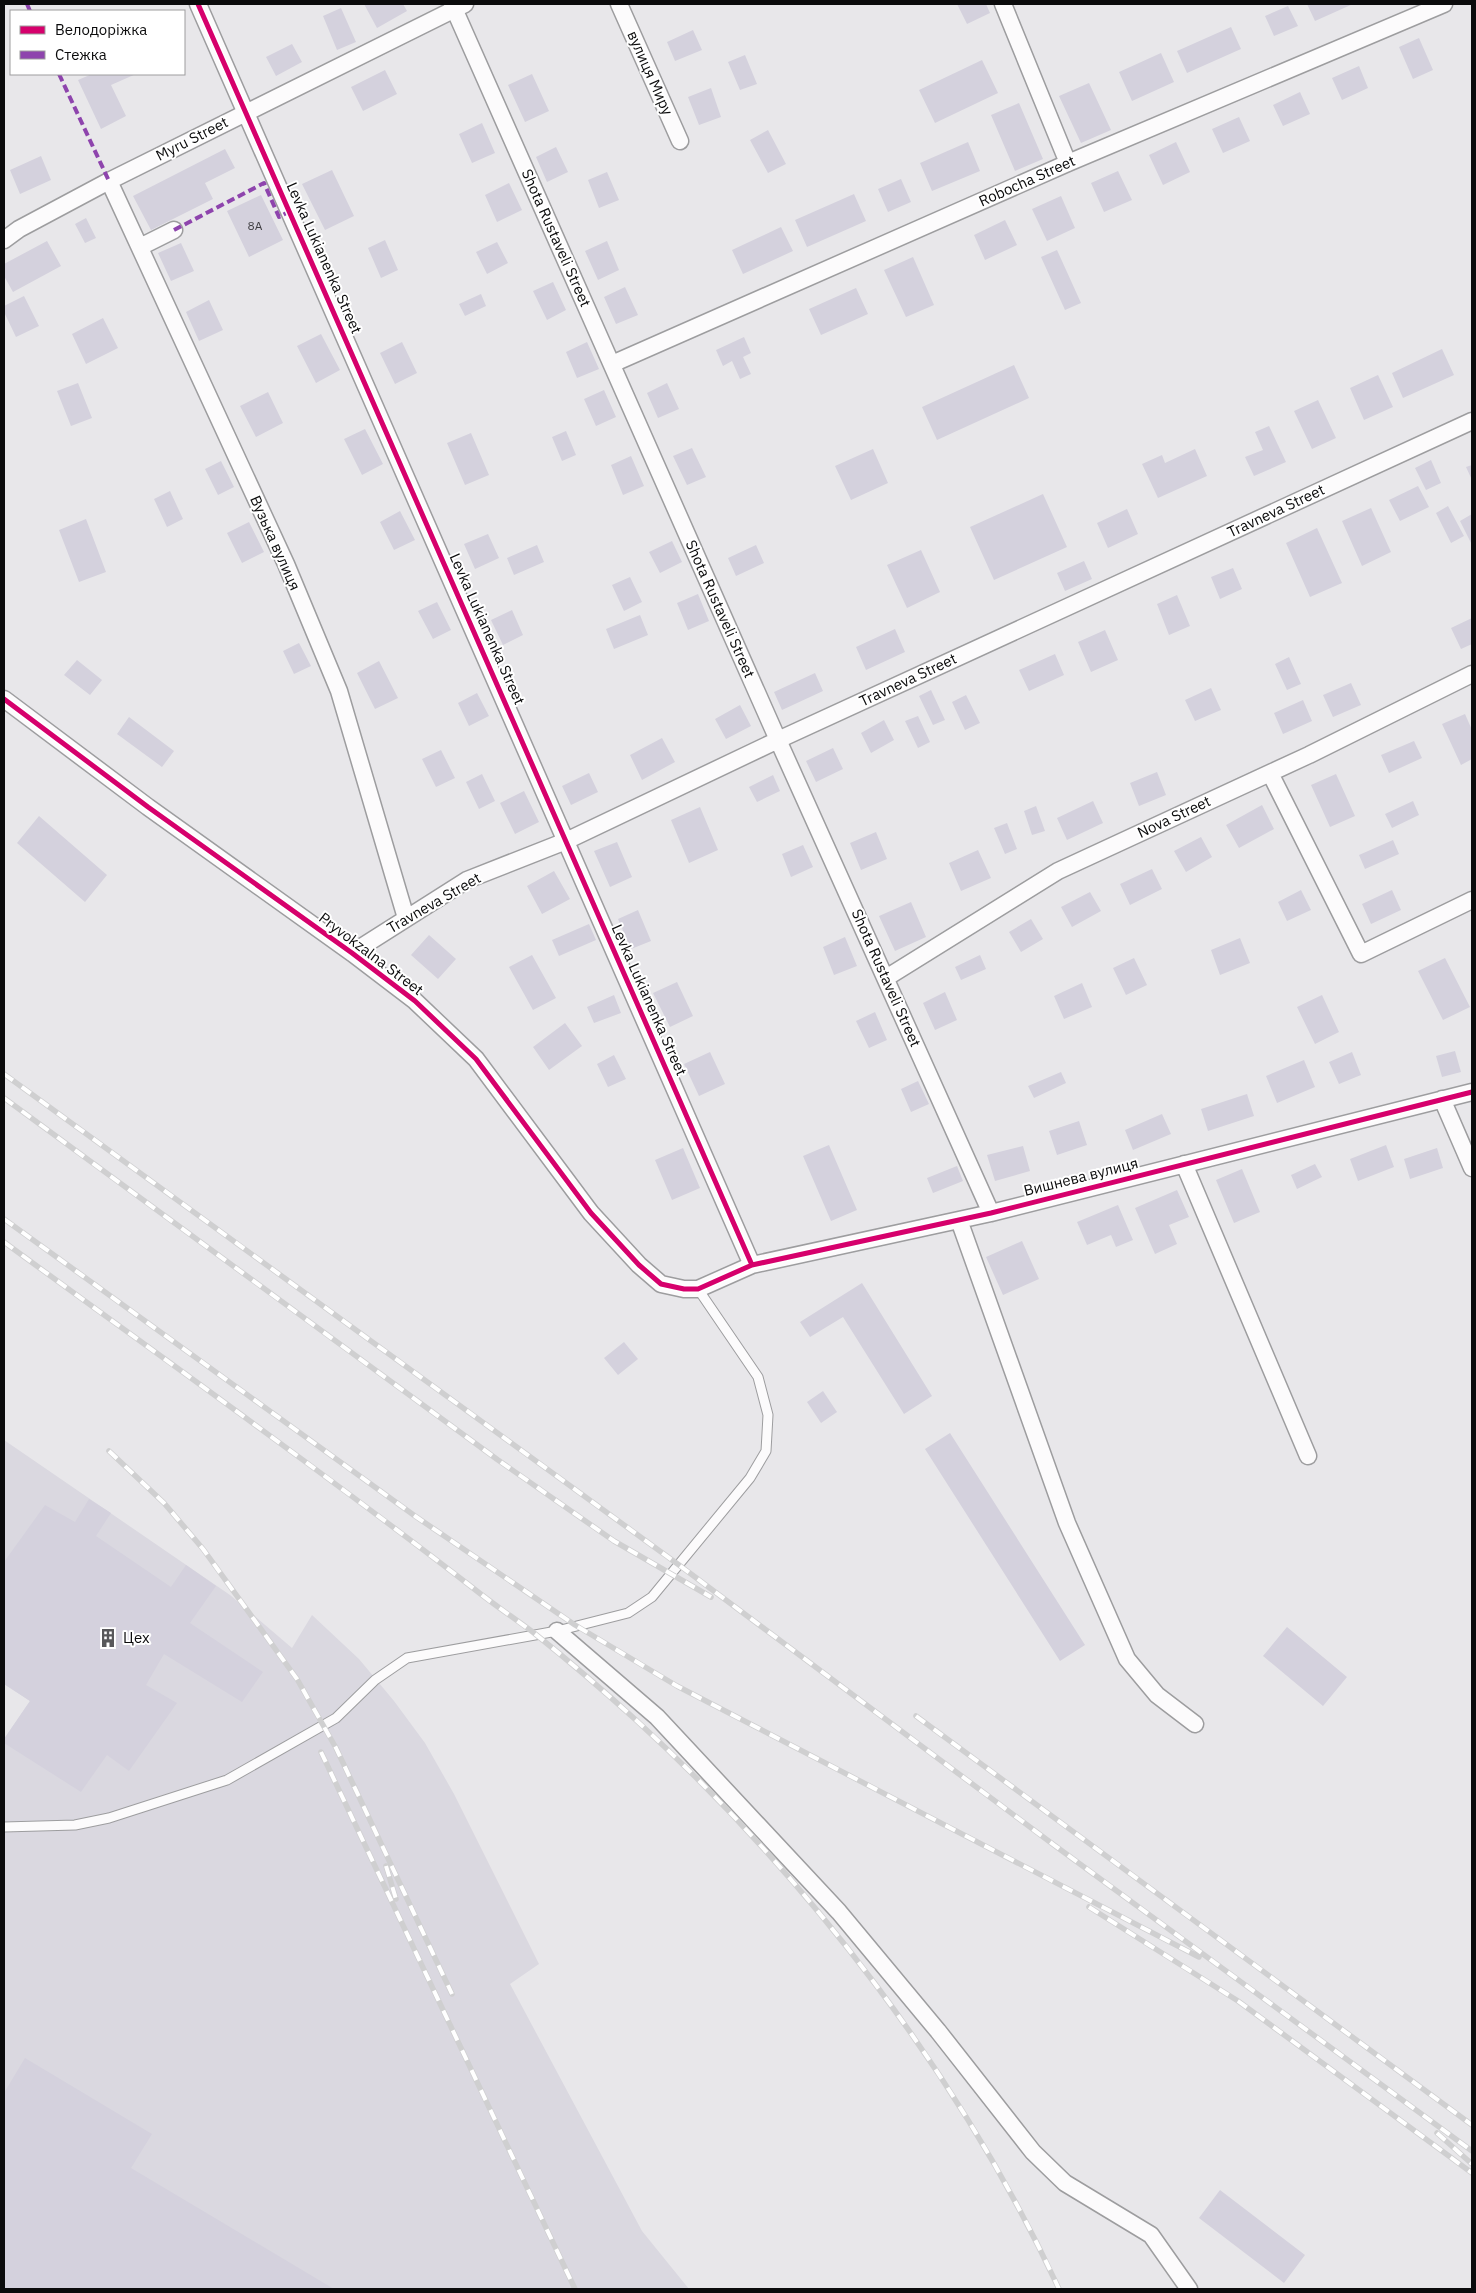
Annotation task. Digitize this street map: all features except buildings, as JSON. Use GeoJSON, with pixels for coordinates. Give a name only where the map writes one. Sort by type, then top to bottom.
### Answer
{"type":"FeatureCollection","features":[{"type":"Feature","properties":{"kind":"street","name":"Levka Lukianenka Street"},"geometry":{"type":"LineString","coordinates":[[198,4],[752,1265]]}},
{"type":"Feature","properties":{"kind":"street","name":"вулиця Миру"},"geometry":{"type":"LineString","coordinates":[[619,4],[680,141]]}},
{"type":"Feature","properties":{"kind":"street"},"geometry":{"type":"LineString","coordinates":[[1003,4],[1068,163]]}},
{"type":"Feature","properties":{"kind":"street","name":"Robocha Street"},"geometry":{"type":"LineString","coordinates":[[612,364],[1068,163],[1444,4]]}},
{"type":"Feature","properties":{"kind":"street","name":"Myru Street"},"geometry":{"type":"LineString","coordinates":[[4,240],[18,229],[109,181],[457,6]]}},
{"type":"Feature","properties":{"kind":"street","name":"Shota Rustaveli Street"},"geometry":{"type":"LineString","coordinates":[[457,6],[778,740],[990,1213]]}},
{"type":"Feature","properties":{"kind":"street","name":"Вузька вулиця"},"geometry":{"type":"LineString","coordinates":[[109,181],[286,564],[339,692],[406,918]]}},
{"type":"Feature","properties":{"kind":"street"},"geometry":{"type":"LineString","coordinates":[[140,247],[174,230]]}},
{"type":"Feature","properties":{"kind":"street","name":"Travneva Street"},"geometry":{"type":"LineString","coordinates":[[352,952],[467,880],[566,841],[778,740],[1472,421]]}},
{"type":"Feature","properties":{"kind":"street","name":"Nova Street"},"geometry":{"type":"LineString","coordinates":[[886,978],[1058,871],[1270,774],[1472,674]]}},
{"type":"Feature","properties":{"kind":"street","name":"Pryvokzalna Street"},"geometry":{"type":"LineString","coordinates":[[4,699],[148,807],[352,952],[415,1001],[476,1059],[591,1213],[639,1266],[661,1284],[684,1289],[698,1289]]}},
{"type":"Feature","properties":{"kind":"street"},"geometry":{"type":"LineString","coordinates":[[1270,774],[1361,954],[1472,900]]}},
{"type":"Feature","properties":{"kind":"street","name":"Вишнева вулиця"},"geometry":{"type":"LineString","coordinates":[[698,1289],[752,1265],[990,1213],[1472,1092]]}},
{"type":"Feature","properties":{"kind":"street"},"geometry":{"type":"LineString","coordinates":[[1442,1099],[1472,1168]]}},
{"type":"Feature","properties":{"kind":"street"},"geometry":{"type":"LineString","coordinates":[[1184,1164],[1308,1456]]}},
{"type":"Feature","properties":{"kind":"street"},"geometry":{"type":"LineString","coordinates":[[959,1220],[1067,1523],[1127,1659],[1157,1695],[1194,1724]]}},
{"type":"Feature","properties":{"kind":"street"},"geometry":{"type":"LineString","coordinates":[[557,1631],[657,1717],[839,1912],[938,2031],[1033,2152],[1064,2183],[1151,2235],[1189,2289]]}},
{"type":"Feature","properties":{"kind":"lane"},"geometry":{"type":"LineString","coordinates":[[4,1827],[75,1825],[109,1818],[227,1780],[336,1718],[375,1680],[407,1658],[557,1631],[628,1613],[652,1597],[750,1478],[766,1451],[768,1415],[758,1377],[698,1289]]}},
{"type":"Feature","properties":{"kind":"shaded area"},"geometry":{"type":"Polygon","coordinates":[[[4,1440],[230,1595],[292,1648],[312,1615],[359,1659],[394,1701],[425,1743],[454,1794],[539,1964],[510,1984],[642,2231],[689,2289],[4,2289],[4,1739],[30,1701],[4,1684],[4,1440]]]}},
{"type":"Feature","properties":{"kind":"railway"},"geometry":{"type":"LineString","coordinates":[[4,1074],[679,1565],[1054,1845],[1472,2151]]}},
{"type":"Feature","properties":{"kind":"railway"},"geometry":{"type":"LineString","coordinates":[[4,1098],[498,1460],[614,1541],[711,1597]]}},
{"type":"Feature","properties":{"kind":"railway"},"geometry":{"type":"LineString","coordinates":[[4,1219],[415,1516],[575,1625],[677,1686],[1199,1957]]}},
{"type":"Feature","properties":{"kind":"railway"},"geometry":{"type":"LineString","coordinates":[[4,1242],[298,1457],[534,1633],[625,1710],[700,1782],[762,1847],[820,1914],[876,1985],[928,2058],[976,2133],[1020,2210],[1059,2289]]}},
{"type":"Feature","properties":{"kind":"railway"},"geometry":{"type":"LineString","coordinates":[[109,1451],[164,1503],[203,1549],[297,1679],[336,1748],[452,1994]]}},
{"type":"Feature","properties":{"kind":"railway"},"geometry":{"type":"LineString","coordinates":[[916,1716],[1472,2125]]}},
{"type":"Feature","properties":{"kind":"railway"},"geometry":{"type":"LineString","coordinates":[[321,1752],[575,2289]]}},
{"type":"Feature","properties":{"kind":"railway"},"geometry":{"type":"LineString","coordinates":[[386,1866],[396,1899]]}},
{"type":"Feature","properties":{"kind":"railway"},"geometry":{"type":"LineString","coordinates":[[1089,1907],[1238,2001],[1472,2173]]}},
{"type":"Feature","properties":{"kind":"railway"},"geometry":{"type":"LineString","coordinates":[[1437,2133],[1472,2164]]}},
{"type":"Feature","properties":{"kind":"marked path"},"geometry":{"type":"LineString","coordinates":[[27,4],[30,10]]}},
{"type":"Feature","properties":{"kind":"marked path"},"geometry":{"type":"LineString","coordinates":[[59,75],[109,181]]}},
{"type":"Feature","properties":{"kind":"marked path"},"geometry":{"type":"LineString","coordinates":[[174,230],[264,183],[279,217],[290,211]]}},
{"type":"Feature","properties":{"kind":"cycle path"},"geometry":{"type":"LineString","coordinates":[[198,4],[752,1265]]}},
{"type":"Feature","properties":{"kind":"cycle path"},"geometry":{"type":"LineString","coordinates":[[4,699],[148,807],[352,953],[415,1001],[476,1059],[591,1213],[639,1265],[661,1284],[684,1289],[698,1289],[752,1265],[991,1213],[1472,1092]]}},
{"type":"Feature","properties":{"kind":"place","name":"Цех"},"geometry":{"type":"Point","coordinates":[108,1638]}}]}
